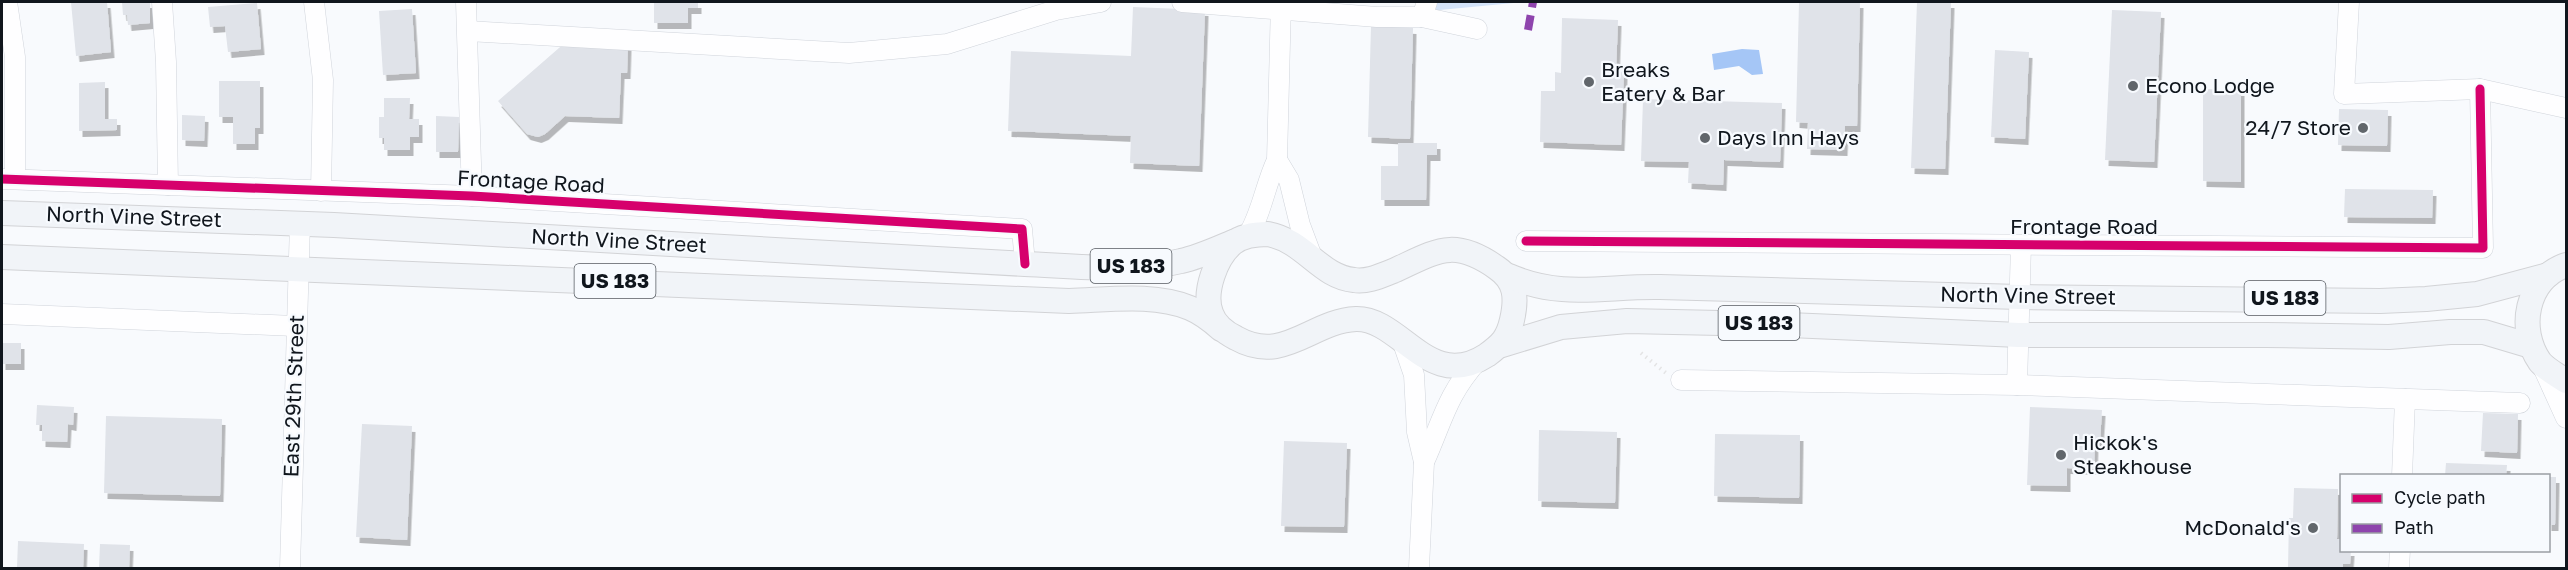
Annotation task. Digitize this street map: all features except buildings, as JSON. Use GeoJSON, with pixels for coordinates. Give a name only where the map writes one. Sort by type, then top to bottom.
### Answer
{"type":"FeatureCollection","features":[{"type":"Feature","properties":{"kind":"main road","name":"North Vine Street"},"geometry":{"type":"LineString","coordinates":[[2,213],[300,223],[1109,267],[1162,265],[1191,258],[1240,239],[1268,234],[1280,236],[1339,278],[1365,280],[1380,277],[1438,251],[1454,248],[1469,251],[1509,276],[1543,288],[1561,291],[1619,286],[1660,286],[2020,297],[2426,299],[2477,294],[2560,266]]}},
{"type":"Feature","properties":{"kind":"main road"},"geometry":{"type":"LineString","coordinates":[[1221,329],[1211,314],[1209,289],[1222,257],[1240,239]]}},
{"type":"Feature","properties":{"kind":"main road","name":"North Vine Street"},"geometry":{"type":"LineString","coordinates":[[2,256],[1069,301],[1163,301],[1201,313],[1221,329],[1250,345],[1273,348],[1331,325],[1356,319],[1382,325],[1417,353],[1441,362],[1456,364],[1478,360],[1502,345],[1561,327],[1627,321],[1767,324],[2019,335],[2389,337],[2484,332],[2536,354],[2566,381]]}},
{"type":"Feature","properties":{"kind":"main road"},"geometry":{"type":"LineString","coordinates":[[2536,354],[2526,327],[2528,308],[2536,290],[2560,266]]}},
{"type":"Feature","properties":{"kind":"main road"},"geometry":{"type":"LineString","coordinates":[[1502,345],[1510,328],[1514,311],[1514,294],[1509,276]]}},
{"type":"Feature","properties":{"kind":"street"},"geometry":{"type":"LineString","coordinates":[[8,2],[15,57],[8,179]]}},
{"type":"Feature","properties":{"kind":"street"},"geometry":{"type":"LineString","coordinates":[[162,2],[166,62],[168,185]]}},
{"type":"Feature","properties":{"kind":"street"},"geometry":{"type":"LineString","coordinates":[[314,2],[323,80],[321,191]]}},
{"type":"Feature","properties":{"kind":"street"},"geometry":{"type":"LineString","coordinates":[[466,2],[472,196]]}},
{"type":"Feature","properties":{"kind":"street"},"geometry":{"type":"LineString","coordinates":[[468,31],[849,53],[947,44],[1056,10],[1101,2]]}},
{"type":"Feature","properties":{"kind":"street"},"geometry":{"type":"LineString","coordinates":[[1182,2],[1281,5],[1377,17],[1424,9],[1477,29]]}},
{"type":"Feature","properties":{"kind":"street"},"geometry":{"type":"LineString","coordinates":[[2349,2],[2344,94],[2480,89],[2566,108]]}},
{"type":"Feature","properties":{"kind":"street"},"geometry":{"type":"LineString","coordinates":[[1240,239],[1259,213],[1267,181],[1277,160],[1281,5]]}},
{"type":"Feature","properties":{"kind":"street","name":"Frontage Road"},"geometry":{"type":"LineString","coordinates":[[1526,241],[2483,248],[2480,89]]}},
{"type":"Feature","properties":{"kind":"street"},"geometry":{"type":"LineString","coordinates":[[1277,160],[1289,180],[1300,225],[1312,257]]}},
{"type":"Feature","properties":{"kind":"street","name":"Frontage Road"},"geometry":{"type":"LineString","coordinates":[[8,179],[472,196],[1022,229],[1025,264]]}},
{"type":"Feature","properties":{"kind":"street","name":"East 29th Street"},"geometry":{"type":"LineString","coordinates":[[290,568],[295,326],[300,223]]}},
{"type":"Feature","properties":{"kind":"street"},"geometry":{"type":"LineString","coordinates":[[2017,385],[2021,245]]}},
{"type":"Feature","properties":{"kind":"street"},"geometry":{"type":"LineString","coordinates":[[2,314],[295,326]]}},
{"type":"Feature","properties":{"kind":"street"},"geometry":{"type":"LineString","coordinates":[[1403,343],[1414,375],[1417,432],[1424,462],[1419,568]]}},
{"type":"Feature","properties":{"kind":"street"},"geometry":{"type":"LineString","coordinates":[[2536,354],[2566,418]]}},
{"type":"Feature","properties":{"kind":"street"},"geometry":{"type":"LineString","coordinates":[[1424,462],[1452,394],[1460,380],[1478,360]]}},
{"type":"Feature","properties":{"kind":"street"},"geometry":{"type":"LineString","coordinates":[[1675,377],[2017,385],[2520,403]]}},
{"type":"Feature","properties":{"kind":"street"},"geometry":{"type":"LineString","coordinates":[[2402,474],[2404,399]]}},
{"type":"Feature","properties":{"kind":"street"},"geometry":{"type":"LineString","coordinates":[[2399,568],[2400,552]]}},
{"type":"Feature","properties":{"kind":"path"},"geometry":{"type":"LineString","coordinates":[[1641,353],[1675,377]]}},
{"type":"Feature","properties":{"kind":"shaded area"},"geometry":{"type":"Polygon","coordinates":[[[1429,2],[1524,2],[1429,11],[1429,2]]]}},
{"type":"Feature","properties":{"kind":"water"},"geometry":{"type":"Polygon","coordinates":[[[1742,49],[1759,50],[1763,74],[1752,75],[1739,66],[1714,70],[1712,54],[1742,49]]]}},
{"type":"Feature","properties":{"kind":"marked path"},"geometry":{"type":"LineString","coordinates":[[1528,30],[1533,2]]}},
{"type":"Feature","properties":{"kind":"cycle path"},"geometry":{"type":"LineString","coordinates":[[1526,241],[2483,248],[2480,89]]}},
{"type":"Feature","properties":{"kind":"cycle path"},"geometry":{"type":"LineString","coordinates":[[2,179],[472,196],[1022,229],[1025,264]]}},
{"type":"Feature","properties":{"kind":"place","name":"Breaks Eatery & Bar"},"geometry":{"type":"Point","coordinates":[1589,82]}},
{"type":"Feature","properties":{"kind":"place","name":"Econo Lodge"},"geometry":{"type":"Point","coordinates":[2133,86]}},
{"type":"Feature","properties":{"kind":"place","name":"24/7 Store"},"geometry":{"type":"Point","coordinates":[2363,128]}},
{"type":"Feature","properties":{"kind":"place","name":"Days Inn Hays"},"geometry":{"type":"Point","coordinates":[1705,138]}},
{"type":"Feature","properties":{"kind":"place","name":"Hickok's Steakhouse"},"geometry":{"type":"Point","coordinates":[2061,455]}},
{"type":"Feature","properties":{"kind":"place","name":"McDonald's"},"geometry":{"type":"Point","coordinates":[2313,528]}}]}
